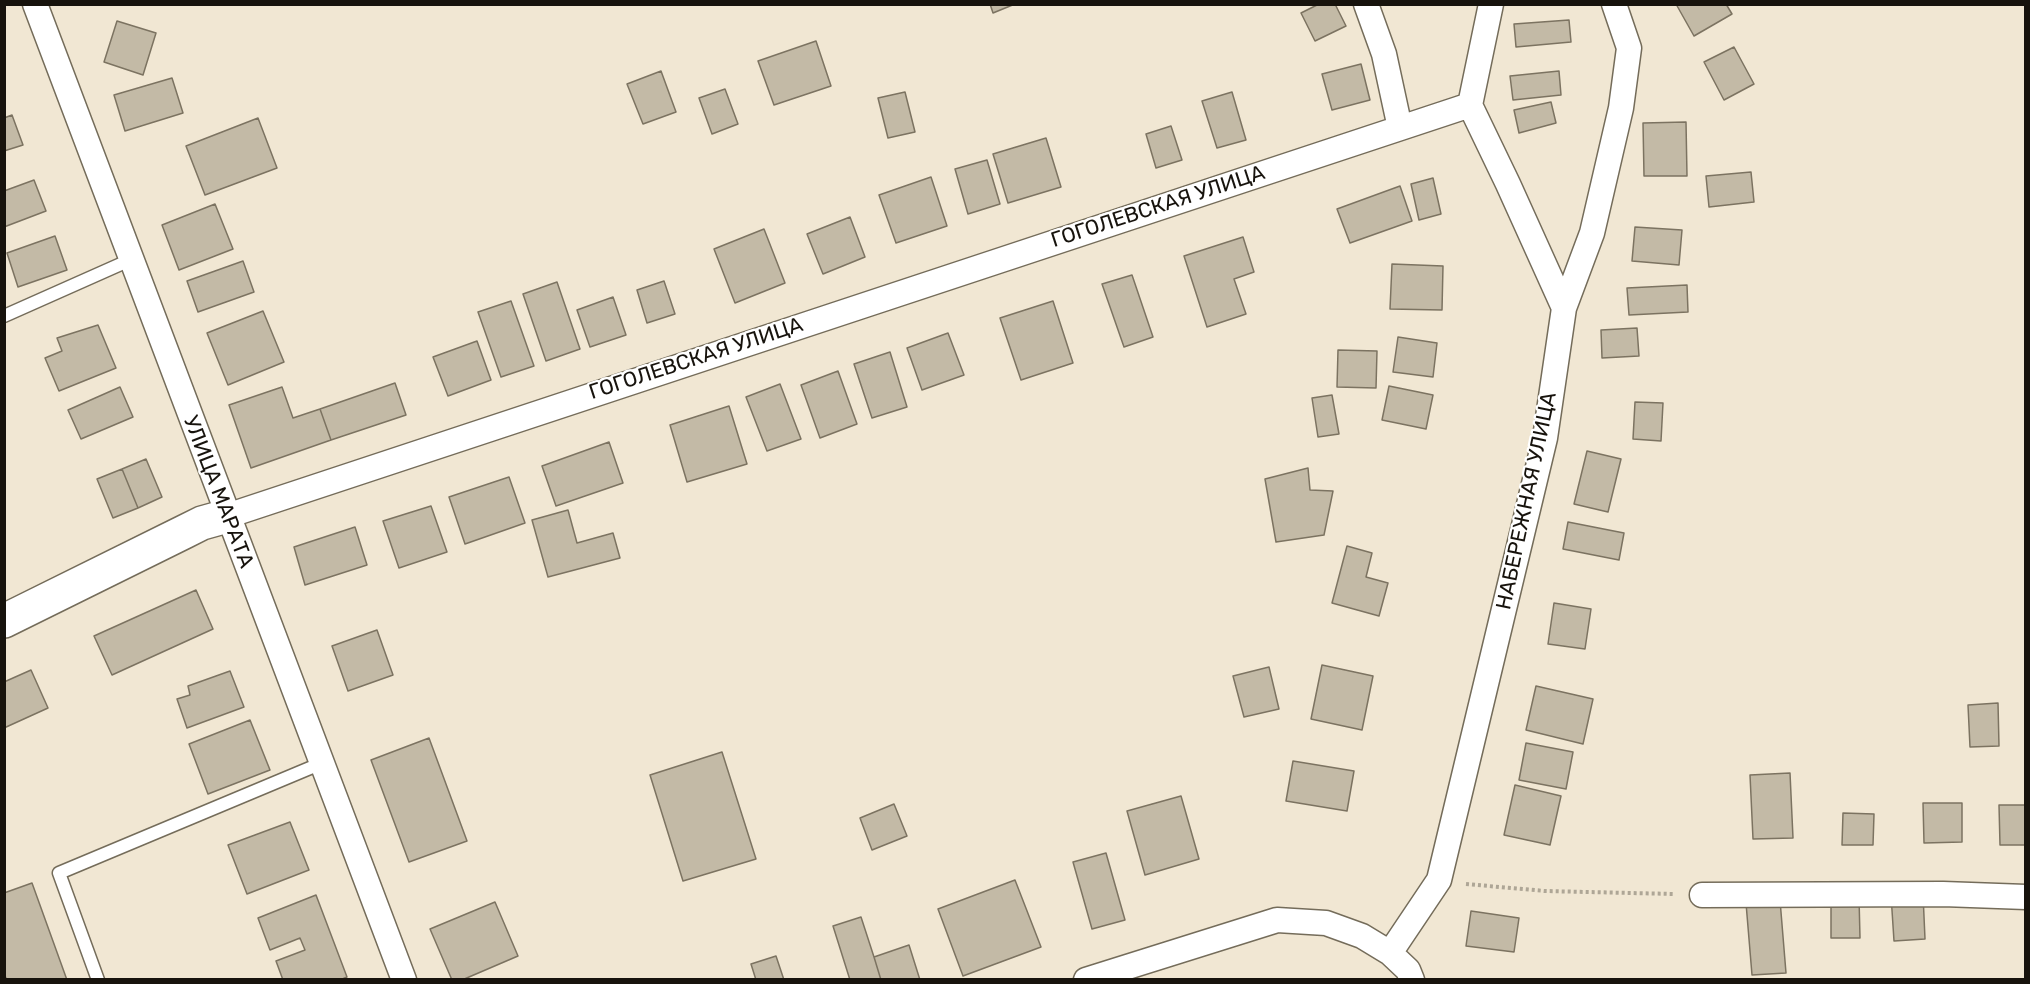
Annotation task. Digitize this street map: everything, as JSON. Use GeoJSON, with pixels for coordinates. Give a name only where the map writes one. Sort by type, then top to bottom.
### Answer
{"type":"FeatureCollection","features":[{"type":"Feature","properties":{"kind":"street","name":"УЛИЦА МАРАТА"},"geometry":{"type":"LineString","coordinates":[[35,4],[404,980]]}},
{"type":"Feature","properties":{"kind":"street"},"geometry":{"type":"LineString","coordinates":[[1366,4],[1384,54],[1400,128],[1470,105]]}},
{"type":"Feature","properties":{"kind":"street"},"geometry":{"type":"LineString","coordinates":[[1491,4],[1470,105],[1564,308]]}},
{"type":"Feature","properties":{"kind":"street","name":"НАБЕРЕЖНАЯ УЛИЦА"},"geometry":{"type":"LineString","coordinates":[[1389,953],[1439,880],[1545,438],[1564,308],[1592,233],[1621,108],[1629,48],[1614,4]]}},
{"type":"Feature","properties":{"kind":"street","name":"ГОГОЛЕВСКАЯ УЛИЦА"},"geometry":{"type":"LineString","coordinates":[[4,621],[202,523],[1400,128]]}},
{"type":"Feature","properties":{"kind":"street"},"geometry":{"type":"LineString","coordinates":[[1702,895],[1943,894],[2025,897]]}},
{"type":"Feature","properties":{"kind":"street"},"geometry":{"type":"LineString","coordinates":[[1086,980],[1277,920],[1326,923],[1362,936],[1389,953],[1408,970],[1412,980]]}},
{"type":"Feature","properties":{"kind":"lane"},"geometry":{"type":"LineString","coordinates":[[4,316],[130,260]]}},
{"type":"Feature","properties":{"kind":"lane"},"geometry":{"type":"LineString","coordinates":[[98,980],[60,873],[322,763]]}},
{"type":"Feature","properties":{"kind":"path"},"geometry":{"type":"LineString","coordinates":[[1439,880],[1545,891],[1702,895]]}},
{"type":"Feature","properties":{"kind":"building"},"geometry":{"type":"Polygon","coordinates":[[[990,4],[1015,4],[993,13],[990,4]]]}},
{"type":"Feature","properties":{"kind":"building"},"geometry":{"type":"Polygon","coordinates":[[[1319,4],[1335,4],[1346,26],[1315,41],[1301,13],[1319,4]]]}},
{"type":"Feature","properties":{"kind":"building"},"geometry":{"type":"Polygon","coordinates":[[[1676,4],[1726,4],[1732,14],[1694,36],[1676,4]]]}},
{"type":"Feature","properties":{"kind":"building"},"geometry":{"type":"Polygon","coordinates":[[[1569,20],[1571,42],[1516,47],[1514,24],[1569,20]]]}},
{"type":"Feature","properties":{"kind":"building"},"geometry":{"type":"Polygon","coordinates":[[[117,21],[156,33],[143,75],[104,62],[117,21]]]}},
{"type":"Feature","properties":{"kind":"building"},"geometry":{"type":"Polygon","coordinates":[[[816,41],[831,86],[774,105],[758,61],[816,41]]]}},
{"type":"Feature","properties":{"kind":"building"},"geometry":{"type":"Polygon","coordinates":[[[1734,47],[1754,84],[1724,100],[1704,62],[1734,47]]]}},
{"type":"Feature","properties":{"kind":"building"},"geometry":{"type":"Polygon","coordinates":[[[1361,64],[1370,100],[1332,110],[1322,74],[1361,64]]]}},
{"type":"Feature","properties":{"kind":"building"},"geometry":{"type":"Polygon","coordinates":[[[661,71],[676,112],[643,124],[627,84],[661,71]]]}},
{"type":"Feature","properties":{"kind":"building"},"geometry":{"type":"Polygon","coordinates":[[[1559,71],[1561,95],[1513,100],[1510,76],[1559,71]]]}},
{"type":"Feature","properties":{"kind":"building"},"geometry":{"type":"Polygon","coordinates":[[[172,78],[183,113],[125,131],[114,95],[172,78]]]}},
{"type":"Feature","properties":{"kind":"building"},"geometry":{"type":"Polygon","coordinates":[[[725,89],[738,124],[712,134],[699,98],[725,89]]]}},
{"type":"Feature","properties":{"kind":"building"},"geometry":{"type":"Polygon","coordinates":[[[905,92],[915,132],[888,138],[878,98],[905,92]]]}},
{"type":"Feature","properties":{"kind":"building"},"geometry":{"type":"Polygon","coordinates":[[[1232,92],[1246,140],[1217,148],[1202,101],[1232,92]]]}},
{"type":"Feature","properties":{"kind":"building"},"geometry":{"type":"Polygon","coordinates":[[[1551,102],[1556,123],[1519,133],[1514,110],[1551,102]]]}},
{"type":"Feature","properties":{"kind":"building"},"geometry":{"type":"Polygon","coordinates":[[[12,115],[23,145],[4,151],[4,118],[12,115]]]}},
{"type":"Feature","properties":{"kind":"building"},"geometry":{"type":"Polygon","coordinates":[[[258,118],[277,168],[205,195],[186,146],[258,118]]]}},
{"type":"Feature","properties":{"kind":"building"},"geometry":{"type":"Polygon","coordinates":[[[1686,122],[1687,176],[1644,176],[1643,123],[1686,122]]]}},
{"type":"Feature","properties":{"kind":"building"},"geometry":{"type":"Polygon","coordinates":[[[1171,126],[1182,160],[1156,168],[1146,134],[1171,126]]]}},
{"type":"Feature","properties":{"kind":"building"},"geometry":{"type":"Polygon","coordinates":[[[1046,138],[1061,187],[1008,203],[993,154],[1046,138]]]}},
{"type":"Feature","properties":{"kind":"building"},"geometry":{"type":"Polygon","coordinates":[[[987,160],[1000,204],[968,214],[955,169],[987,160]]]}},
{"type":"Feature","properties":{"kind":"building"},"geometry":{"type":"Polygon","coordinates":[[[1751,172],[1754,202],[1709,207],[1706,176],[1751,172]]]}},
{"type":"Feature","properties":{"kind":"building"},"geometry":{"type":"Polygon","coordinates":[[[931,177],[947,226],[896,243],[879,195],[931,177]]]}},
{"type":"Feature","properties":{"kind":"building"},"geometry":{"type":"Polygon","coordinates":[[[1433,178],[1441,214],[1419,220],[1411,184],[1433,178]]]}},
{"type":"Feature","properties":{"kind":"building"},"geometry":{"type":"Polygon","coordinates":[[[34,180],[46,211],[4,227],[4,191],[34,180]]]}},
{"type":"Feature","properties":{"kind":"building"},"geometry":{"type":"Polygon","coordinates":[[[1400,186],[1412,221],[1350,243],[1337,209],[1400,186]]]}},
{"type":"Feature","properties":{"kind":"building"},"geometry":{"type":"Polygon","coordinates":[[[215,204],[233,249],[179,270],[162,225],[215,204]]]}},
{"type":"Feature","properties":{"kind":"building"},"geometry":{"type":"Polygon","coordinates":[[[850,217],[865,257],[823,274],[807,234],[850,217]]]}},
{"type":"Feature","properties":{"kind":"building"},"geometry":{"type":"Polygon","coordinates":[[[1635,227],[1682,230],[1679,265],[1632,261],[1635,227]]]}},
{"type":"Feature","properties":{"kind":"building"},"geometry":{"type":"Polygon","coordinates":[[[764,229],[785,283],[735,303],[714,249],[764,229]]]}},
{"type":"Feature","properties":{"kind":"building"},"geometry":{"type":"Polygon","coordinates":[[[55,236],[67,270],[18,287],[7,253],[55,236]]]}},
{"type":"Feature","properties":{"kind":"building"},"geometry":{"type":"Polygon","coordinates":[[[1243,237],[1254,272],[1234,279],[1246,314],[1207,327],[1184,256],[1243,237]]]}},
{"type":"Feature","properties":{"kind":"building"},"geometry":{"type":"Polygon","coordinates":[[[243,261],[254,292],[198,312],[187,281],[243,261]]]}},
{"type":"Feature","properties":{"kind":"building"},"geometry":{"type":"Polygon","coordinates":[[[1392,264],[1443,266],[1442,310],[1390,309],[1392,264]]]}},
{"type":"Feature","properties":{"kind":"building"},"geometry":{"type":"Polygon","coordinates":[[[1132,275],[1153,337],[1124,347],[1102,284],[1132,275]]]}},
{"type":"Feature","properties":{"kind":"building"},"geometry":{"type":"Polygon","coordinates":[[[664,281],[675,314],[647,323],[637,290],[664,281]]]}},
{"type":"Feature","properties":{"kind":"building"},"geometry":{"type":"Polygon","coordinates":[[[557,282],[580,349],[546,361],[523,294],[557,282]]]}},
{"type":"Feature","properties":{"kind":"building"},"geometry":{"type":"Polygon","coordinates":[[[1687,285],[1688,312],[1629,315],[1627,288],[1687,285]]]}},
{"type":"Feature","properties":{"kind":"building"},"geometry":{"type":"Polygon","coordinates":[[[613,297],[626,335],[590,347],[577,310],[613,297]]]}},
{"type":"Feature","properties":{"kind":"building"},"geometry":{"type":"Polygon","coordinates":[[[511,301],[534,366],[501,377],[478,312],[511,301]]]}},
{"type":"Feature","properties":{"kind":"building"},"geometry":{"type":"Polygon","coordinates":[[[1053,301],[1073,363],[1021,380],[1000,318],[1053,301]]]}},
{"type":"Feature","properties":{"kind":"building"},"geometry":{"type":"Polygon","coordinates":[[[263,311],[284,362],[228,385],[207,333],[263,311]]]}},
{"type":"Feature","properties":{"kind":"building"},"geometry":{"type":"Polygon","coordinates":[[[98,325],[116,368],[59,391],[45,358],[62,351],[57,338],[98,325]]]}},
{"type":"Feature","properties":{"kind":"building"},"geometry":{"type":"Polygon","coordinates":[[[1637,328],[1639,356],[1602,358],[1601,330],[1637,328]]]}},
{"type":"Feature","properties":{"kind":"building"},"geometry":{"type":"Polygon","coordinates":[[[948,333],[964,375],[922,390],[907,348],[948,333]]]}},
{"type":"Feature","properties":{"kind":"building"},"geometry":{"type":"Polygon","coordinates":[[[1398,337],[1437,343],[1433,377],[1393,372],[1398,337]]]}},
{"type":"Feature","properties":{"kind":"building"},"geometry":{"type":"Polygon","coordinates":[[[477,341],[491,380],[448,396],[433,357],[477,341]]]}},
{"type":"Feature","properties":{"kind":"building"},"geometry":{"type":"Polygon","coordinates":[[[1338,350],[1377,351],[1376,388],[1337,387],[1338,350]]]}},
{"type":"Feature","properties":{"kind":"building"},"geometry":{"type":"Polygon","coordinates":[[[890,352],[907,407],[872,418],[854,364],[890,352]]]}},
{"type":"Feature","properties":{"kind":"building"},"geometry":{"type":"Polygon","coordinates":[[[838,371],[857,424],[820,438],[801,385],[838,371]]]}},
{"type":"Feature","properties":{"kind":"building"},"geometry":{"type":"Polygon","coordinates":[[[395,383],[406,415],[331,440],[320,409],[395,383]]]}},
{"type":"Feature","properties":{"kind":"building"},"geometry":{"type":"Polygon","coordinates":[[[780,384],[801,439],[767,451],[746,397],[780,384]]]}},
{"type":"Feature","properties":{"kind":"building"},"geometry":{"type":"Polygon","coordinates":[[[1389,386],[1433,395],[1426,429],[1382,420],[1389,386]]]}},
{"type":"Feature","properties":{"kind":"building"},"geometry":{"type":"Polygon","coordinates":[[[120,387],[133,417],[81,439],[68,410],[120,387]]]}},
{"type":"Feature","properties":{"kind":"building"},"geometry":{"type":"Polygon","coordinates":[[[282,387],[293,418],[320,409],[331,440],[251,468],[229,405],[282,387]]]}},
{"type":"Feature","properties":{"kind":"building"},"geometry":{"type":"Polygon","coordinates":[[[1332,395],[1339,434],[1318,437],[1312,398],[1332,395]]]}},
{"type":"Feature","properties":{"kind":"building"},"geometry":{"type":"Polygon","coordinates":[[[1635,402],[1663,403],[1661,441],[1633,439],[1635,402]]]}},
{"type":"Feature","properties":{"kind":"building"},"geometry":{"type":"Polygon","coordinates":[[[729,406],[747,464],[687,482],[670,425],[729,406]]]}},
{"type":"Feature","properties":{"kind":"building"},"geometry":{"type":"Polygon","coordinates":[[[609,442],[623,483],[556,506],[542,466],[609,442]]]}},
{"type":"Feature","properties":{"kind":"building"},"geometry":{"type":"Polygon","coordinates":[[[1587,451],[1621,459],[1608,512],[1574,504],[1587,451]]]}},
{"type":"Feature","properties":{"kind":"building"},"geometry":{"type":"Polygon","coordinates":[[[146,459],[162,497],[138,508],[122,469],[146,459]]]}},
{"type":"Feature","properties":{"kind":"building"},"geometry":{"type":"Polygon","coordinates":[[[1308,468],[1310,490],[1333,491],[1324,535],[1276,542],[1265,479],[1308,468]]]}},
{"type":"Feature","properties":{"kind":"building"},"geometry":{"type":"Polygon","coordinates":[[[122,469],[138,508],[113,518],[97,479],[122,469]]]}},
{"type":"Feature","properties":{"kind":"building"},"geometry":{"type":"Polygon","coordinates":[[[509,477],[525,523],[465,544],[449,497],[509,477]]]}},
{"type":"Feature","properties":{"kind":"building"},"geometry":{"type":"Polygon","coordinates":[[[431,506],[447,552],[399,568],[383,521],[431,506]]]}},
{"type":"Feature","properties":{"kind":"building"},"geometry":{"type":"Polygon","coordinates":[[[568,510],[577,543],[613,533],[620,558],[548,577],[532,520],[568,510]]]}},
{"type":"Feature","properties":{"kind":"building"},"geometry":{"type":"Polygon","coordinates":[[[1568,522],[1624,533],[1619,560],[1563,549],[1568,522]]]}},
{"type":"Feature","properties":{"kind":"building"},"geometry":{"type":"Polygon","coordinates":[[[355,527],[367,565],[305,585],[294,547],[355,527]]]}},
{"type":"Feature","properties":{"kind":"building"},"geometry":{"type":"Polygon","coordinates":[[[1347,546],[1372,553],[1366,577],[1388,583],[1379,616],[1332,603],[1347,546]]]}},
{"type":"Feature","properties":{"kind":"building"},"geometry":{"type":"Polygon","coordinates":[[[196,590],[213,629],[112,675],[94,636],[196,590]]]}},
{"type":"Feature","properties":{"kind":"building"},"geometry":{"type":"Polygon","coordinates":[[[1554,603],[1591,609],[1585,649],[1548,644],[1554,603]]]}},
{"type":"Feature","properties":{"kind":"building"},"geometry":{"type":"Polygon","coordinates":[[[377,630],[393,675],[348,691],[332,646],[377,630]]]}},
{"type":"Feature","properties":{"kind":"building"},"geometry":{"type":"Polygon","coordinates":[[[1322,665],[1373,676],[1362,730],[1311,719],[1322,665]]]}},
{"type":"Feature","properties":{"kind":"building"},"geometry":{"type":"Polygon","coordinates":[[[1269,667],[1279,709],[1244,717],[1233,676],[1269,667]]]}},
{"type":"Feature","properties":{"kind":"building"},"geometry":{"type":"Polygon","coordinates":[[[31,670],[48,708],[4,728],[4,682],[31,670]]]}},
{"type":"Feature","properties":{"kind":"building"},"geometry":{"type":"Polygon","coordinates":[[[230,671],[244,707],[187,728],[177,699],[190,695],[188,686],[230,671]]]}},
{"type":"Feature","properties":{"kind":"building"},"geometry":{"type":"Polygon","coordinates":[[[1536,686],[1593,699],[1583,744],[1526,730],[1536,686]]]}},
{"type":"Feature","properties":{"kind":"building"},"geometry":{"type":"Polygon","coordinates":[[[1998,703],[1999,746],[1970,747],[1968,705],[1998,703]]]}},
{"type":"Feature","properties":{"kind":"building"},"geometry":{"type":"Polygon","coordinates":[[[250,720],[270,770],[208,794],[189,744],[250,720]]]}},
{"type":"Feature","properties":{"kind":"building"},"geometry":{"type":"Polygon","coordinates":[[[429,738],[467,841],[409,862],[371,760],[429,738]]]}},
{"type":"Feature","properties":{"kind":"building"},"geometry":{"type":"Polygon","coordinates":[[[1526,743],[1573,752],[1566,789],[1519,780],[1526,743]]]}},
{"type":"Feature","properties":{"kind":"building"},"geometry":{"type":"Polygon","coordinates":[[[722,752],[756,859],[683,881],[650,775],[722,752]]]}},
{"type":"Feature","properties":{"kind":"building"},"geometry":{"type":"Polygon","coordinates":[[[1293,761],[1354,771],[1347,811],[1286,801],[1293,761]]]}},
{"type":"Feature","properties":{"kind":"building"},"geometry":{"type":"Polygon","coordinates":[[[1790,773],[1793,838],[1753,839],[1750,775],[1790,773]]]}},
{"type":"Feature","properties":{"kind":"building"},"geometry":{"type":"Polygon","coordinates":[[[1515,785],[1561,796],[1550,845],[1504,835],[1515,785]]]}},
{"type":"Feature","properties":{"kind":"building"},"geometry":{"type":"Polygon","coordinates":[[[1181,796],[1199,859],[1145,875],[1127,811],[1181,796]]]}},
{"type":"Feature","properties":{"kind":"building"},"geometry":{"type":"Polygon","coordinates":[[[1923,803],[1962,803],[1962,842],[1924,843],[1923,803]]]}},
{"type":"Feature","properties":{"kind":"building"},"geometry":{"type":"Polygon","coordinates":[[[894,804],[907,836],[872,850],[860,818],[894,804]]]}},
{"type":"Feature","properties":{"kind":"building"},"geometry":{"type":"Polygon","coordinates":[[[1999,805],[2026,805],[2026,845],[2000,845],[1999,805]]]}},
{"type":"Feature","properties":{"kind":"building"},"geometry":{"type":"Polygon","coordinates":[[[1843,813],[1874,814],[1873,845],[1842,845],[1843,813]]]}},
{"type":"Feature","properties":{"kind":"building"},"geometry":{"type":"Polygon","coordinates":[[[290,822],[309,870],[247,894],[228,845],[290,822]]]}},
{"type":"Feature","properties":{"kind":"building"},"geometry":{"type":"Polygon","coordinates":[[[1106,853],[1125,920],[1092,929],[1073,862],[1106,853]]]}},
{"type":"Feature","properties":{"kind":"building"},"geometry":{"type":"Polygon","coordinates":[[[1015,880],[1041,947],[963,976],[938,909],[1015,880]]]}},
{"type":"Feature","properties":{"kind":"building"},"geometry":{"type":"Polygon","coordinates":[[[32,883],[67,980],[7,980],[4,974],[4,893],[32,883]]]}},
{"type":"Feature","properties":{"kind":"building"},"geometry":{"type":"Polygon","coordinates":[[[1923,894],[1925,939],[1894,941],[1891,895],[1923,894]]]}},
{"type":"Feature","properties":{"kind":"building"},"geometry":{"type":"Polygon","coordinates":[[[316,895],[347,977],[340,980],[283,980],[276,961],[305,950],[300,938],[270,950],[258,918],[316,895]]]}},
{"type":"Feature","properties":{"kind":"building"},"geometry":{"type":"Polygon","coordinates":[[[1831,897],[1859,897],[1860,938],[1831,938],[1831,897]]]}},
{"type":"Feature","properties":{"kind":"building"},"geometry":{"type":"Polygon","coordinates":[[[1780,900],[1786,973],[1752,975],[1746,903],[1780,900]]]}},
{"type":"Feature","properties":{"kind":"building"},"geometry":{"type":"Polygon","coordinates":[[[495,902],[518,956],[462,980],[452,980],[430,929],[495,902]]]}},
{"type":"Feature","properties":{"kind":"building"},"geometry":{"type":"Polygon","coordinates":[[[1471,911],[1519,918],[1514,952],[1466,946],[1471,911]]]}},
{"type":"Feature","properties":{"kind":"building"},"geometry":{"type":"Polygon","coordinates":[[[861,917],[881,980],[850,980],[833,926],[861,917]]]}},
{"type":"Feature","properties":{"kind":"building"},"geometry":{"type":"Polygon","coordinates":[[[909,945],[920,980],[881,980],[874,957],[909,945]]]}},
{"type":"Feature","properties":{"kind":"building"},"geometry":{"type":"Polygon","coordinates":[[[776,956],[784,980],[756,980],[751,964],[776,956]]]}}]}
